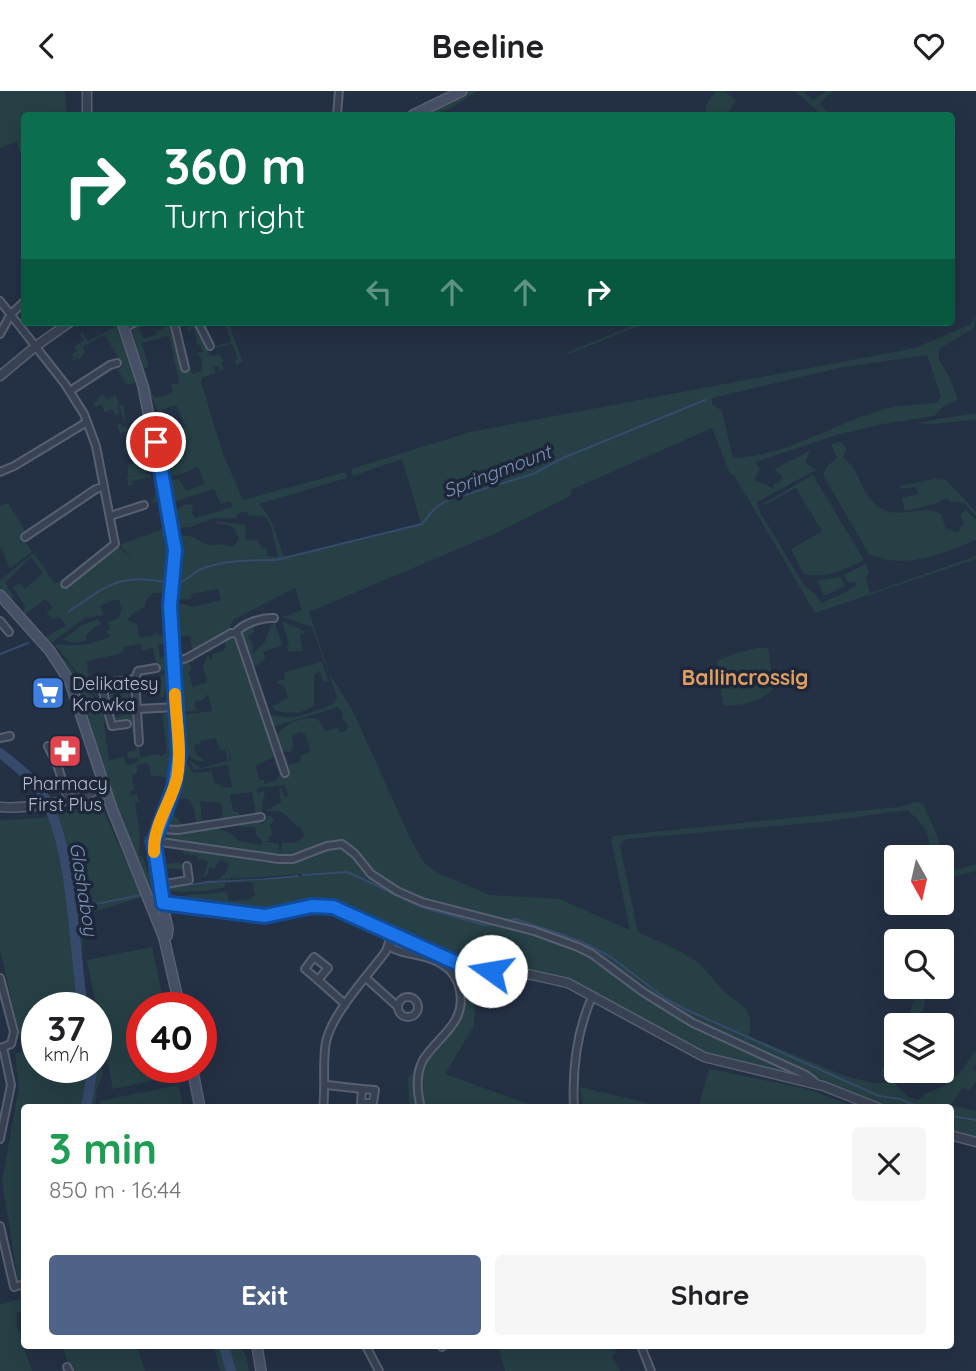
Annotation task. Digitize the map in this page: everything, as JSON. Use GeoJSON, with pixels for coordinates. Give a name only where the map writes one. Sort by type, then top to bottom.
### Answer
{"type":"FeatureCollection","features":[{"type":"Feature","properties":{"kind":"main road"},"geometry":{"type":"LineString","coordinates":[[418,112],[462,91]]}},
{"type":"Feature","properties":{"kind":"main road"},"geometry":{"type":"LineString","coordinates":[[123,326],[143,386],[175,557],[170,603],[179,755],[172,796],[154,842],[168,933],[164,938]]}},
{"type":"Feature","properties":{"kind":"main road"},"geometry":{"type":"LineString","coordinates":[[0,595],[50,651],[70,683],[101,789],[164,938],[176,992]]}},
{"type":"Feature","properties":{"kind":"main road"},"geometry":{"type":"LineString","coordinates":[[195,1083],[199,1104]]}},
{"type":"Feature","properties":{"kind":"main road"},"geometry":{"type":"LineString","coordinates":[[257,1349],[261,1371]]}},
{"type":"Feature","properties":{"kind":"street"},"geometry":{"type":"LineString","coordinates":[[87,91],[87,112]]}},
{"type":"Feature","properties":{"kind":"street"},"geometry":{"type":"LineString","coordinates":[[337,112],[339,91]]}},
{"type":"Feature","properties":{"kind":"street"},"geometry":{"type":"LineString","coordinates":[[0,302],[70,391],[87,422],[96,446],[116,540],[113,548],[65,584]]}},
{"type":"Feature","properties":{"kind":"street"},"geometry":{"type":"LineString","coordinates":[[0,334],[11,314],[21,305]]}},
{"type":"Feature","properties":{"kind":"street"},"geometry":{"type":"LineString","coordinates":[[0,376],[36,345],[64,326]]}},
{"type":"Feature","properties":{"kind":"street"},"geometry":{"type":"LineString","coordinates":[[175,326],[185,368]]}},
{"type":"Feature","properties":{"kind":"street"},"geometry":{"type":"LineString","coordinates":[[200,326],[210,346]]}},
{"type":"Feature","properties":{"kind":"street"},"geometry":{"type":"LineString","coordinates":[[70,391],[117,363]]}},
{"type":"Feature","properties":{"kind":"street"},"geometry":{"type":"LineString","coordinates":[[0,472],[16,469],[87,422]]}},
{"type":"Feature","properties":{"kind":"street"},"geometry":{"type":"LineString","coordinates":[[24,537],[103,487]]}},
{"type":"Feature","properties":{"kind":"street"},"geometry":{"type":"LineString","coordinates":[[110,516],[144,505]]}},
{"type":"Feature","properties":{"kind":"street"},"geometry":{"type":"LineString","coordinates":[[173,662],[187,658],[231,633],[236,633],[240,628],[264,618],[274,618]]}},
{"type":"Feature","properties":{"kind":"street"},"geometry":{"type":"LineString","coordinates":[[0,621],[9,632]]}},
{"type":"Feature","properties":{"kind":"street"},"geometry":{"type":"LineString","coordinates":[[236,633],[241,638],[285,773]]}},
{"type":"Feature","properties":{"kind":"street"},"geometry":{"type":"LineString","coordinates":[[139,742],[135,679],[138,671],[156,668]]}},
{"type":"Feature","properties":{"kind":"street"},"geometry":{"type":"LineString","coordinates":[[127,724],[113,726],[102,691],[103,685],[135,679]]}},
{"type":"Feature","properties":{"kind":"street"},"geometry":{"type":"LineString","coordinates":[[138,709],[176,707]]}},
{"type":"Feature","properties":{"kind":"street"},"geometry":{"type":"LineString","coordinates":[[110,716],[119,714]]}},
{"type":"Feature","properties":{"kind":"street"},"geometry":{"type":"LineString","coordinates":[[0,738],[10,736]]}},
{"type":"Feature","properties":{"kind":"street"},"geometry":{"type":"LineString","coordinates":[[48,745],[67,796]]}},
{"type":"Feature","properties":{"kind":"street"},"geometry":{"type":"LineString","coordinates":[[53,801],[101,789]]}},
{"type":"Feature","properties":{"kind":"street"},"geometry":{"type":"LineString","coordinates":[[0,807],[20,809],[90,794],[101,789]]}},
{"type":"Feature","properties":{"kind":"street"},"geometry":{"type":"LineString","coordinates":[[157,829],[194,829],[261,817]]}},
{"type":"Feature","properties":{"kind":"street"},"geometry":{"type":"LineString","coordinates":[[154,842],[279,859],[293,859],[327,846],[342,844],[355,854],[371,874],[397,891],[422,902],[521,927],[578,947],[693,1023],[806,1075],[814,1083]]}},
{"type":"Feature","properties":{"kind":"street"},"geometry":{"type":"LineString","coordinates":[[159,885],[189,880],[187,866]]}},
{"type":"Feature","properties":{"kind":"street"},"geometry":{"type":"LineString","coordinates":[[163,903],[265,916],[327,905],[391,937],[468,967],[568,983],[704,1057],[814,1083],[869,1104]]}},
{"type":"Feature","properties":{"kind":"street"},"geometry":{"type":"LineString","coordinates":[[324,1104],[329,1032],[345,1004],[386,951],[391,937]]}},
{"type":"Feature","properties":{"kind":"street"},"geometry":{"type":"LineString","coordinates":[[391,937],[392,948],[445,965],[458,982],[461,994],[458,1016],[452,1027],[422,1061],[417,1083],[420,1104]]}},
{"type":"Feature","properties":{"kind":"street"},"geometry":{"type":"LineString","coordinates":[[0,978],[14,1032],[11,1044],[1,1048],[11,1085],[0,1139]]}},
{"type":"Feature","properties":{"kind":"street"},"geometry":{"type":"LineString","coordinates":[[366,979],[397,1006]]}},
{"type":"Feature","properties":{"kind":"street"},"geometry":{"type":"LineString","coordinates":[[318,980],[345,1004]]}},
{"type":"Feature","properties":{"kind":"street"},"geometry":{"type":"LineString","coordinates":[[574,1104],[574,1057],[592,997]]}},
{"type":"Feature","properties":{"kind":"street"},"geometry":{"type":"LineString","coordinates":[[327,1085],[362,1090]]}},
{"type":"Feature","properties":{"kind":"street"},"geometry":{"type":"LineString","coordinates":[[954,1136],[976,1142]]}},
{"type":"Feature","properties":{"kind":"street"},"geometry":{"type":"LineString","coordinates":[[0,1226],[13,1287],[21,1285]]}},
{"type":"Feature","properties":{"kind":"street"},"geometry":{"type":"LineString","coordinates":[[368,1349],[379,1371]]}},
{"type":"Feature","properties":{"kind":"street"},"geometry":{"type":"LineString","coordinates":[[642,1349],[651,1371]]}},
{"type":"Feature","properties":{"kind":"green space"},"geometry":{"type":"Polygon","coordinates":[[[0,91],[65,91],[67,112],[21,112],[21,154],[17,142],[0,148],[0,91]]]}},
{"type":"Feature","properties":{"kind":"green space"},"geometry":{"type":"Polygon","coordinates":[[[467,91],[477,91],[443,111],[426,112],[467,91]]]}},
{"type":"Feature","properties":{"kind":"green space"},"geometry":{"type":"Polygon","coordinates":[[[716,91],[724,91],[736,100],[729,112],[706,112],[709,99],[716,91]]]}},
{"type":"Feature","properties":{"kind":"green space"},"geometry":{"type":"Polygon","coordinates":[[[795,91],[803,91],[813,100],[827,91],[833,91],[819,104],[828,112],[819,112],[795,91]]]}},
{"type":"Feature","properties":{"kind":"green space"},"geometry":{"type":"Polygon","coordinates":[[[976,316],[974,328],[939,349],[939,361],[948,374],[958,399],[943,407],[934,416],[836,435],[755,462],[760,469],[754,480],[773,488],[775,483],[778,484],[782,480],[782,476],[774,469],[810,451],[805,462],[816,470],[757,502],[760,512],[804,585],[821,603],[855,586],[856,582],[848,582],[844,575],[866,564],[870,593],[976,556],[976,559],[815,613],[734,475],[730,474],[712,428],[571,490],[571,495],[566,498],[496,533],[309,612],[330,675],[352,709],[424,863],[438,873],[490,895],[559,899],[630,930],[611,840],[613,836],[898,807],[918,802],[923,804],[940,845],[929,845],[921,824],[907,810],[822,822],[628,839],[622,841],[620,846],[638,932],[700,964],[728,995],[748,1011],[749,1036],[845,1076],[873,1083],[895,1083],[908,1097],[918,1100],[927,1093],[954,1083],[954,1079],[976,1050],[976,1065],[972,1069],[976,1071],[976,1081],[970,1090],[962,1088],[952,1104],[875,1104],[721,1035],[663,1003],[593,952],[548,933],[423,899],[395,888],[373,871],[348,843],[340,840],[302,853],[280,856],[163,840],[171,834],[208,828],[232,835],[239,841],[262,845],[262,841],[279,844],[281,851],[282,843],[294,843],[304,837],[301,828],[283,814],[266,811],[281,802],[279,788],[282,788],[284,797],[288,796],[285,785],[257,788],[257,794],[264,790],[265,795],[262,811],[256,815],[252,792],[230,795],[233,811],[240,813],[237,818],[223,821],[221,803],[200,801],[202,820],[219,821],[197,825],[189,799],[180,799],[179,794],[173,806],[176,807],[174,816],[179,819],[179,823],[189,826],[170,826],[170,810],[179,784],[182,783],[186,761],[193,773],[212,771],[215,785],[232,787],[228,765],[194,770],[189,760],[201,768],[231,760],[226,737],[230,759],[227,760],[225,750],[220,750],[216,738],[194,745],[196,754],[203,762],[194,760],[186,753],[179,718],[181,715],[212,711],[208,694],[203,700],[194,702],[196,711],[181,711],[178,666],[188,661],[192,670],[188,672],[193,687],[207,682],[203,666],[208,654],[210,659],[213,658],[212,654],[222,652],[226,647],[225,640],[236,637],[277,755],[255,766],[260,780],[264,780],[265,784],[276,780],[280,775],[276,764],[270,764],[279,762],[284,777],[287,775],[282,759],[284,755],[287,756],[287,765],[301,762],[300,756],[310,752],[310,741],[307,741],[305,734],[301,732],[292,736],[292,753],[280,750],[276,737],[283,728],[312,718],[318,719],[325,731],[338,728],[339,732],[344,732],[349,726],[343,720],[342,711],[338,707],[276,726],[272,724],[269,716],[303,715],[335,703],[337,697],[312,627],[282,617],[302,610],[295,588],[233,620],[228,633],[193,653],[190,636],[182,636],[177,642],[176,658],[173,605],[193,607],[221,600],[218,589],[191,594],[192,599],[174,599],[178,536],[189,536],[207,544],[233,547],[239,539],[236,531],[229,525],[217,524],[216,521],[246,525],[245,539],[257,540],[262,548],[267,549],[267,556],[278,557],[266,517],[248,515],[247,511],[237,514],[237,518],[214,518],[190,527],[175,528],[172,512],[184,505],[193,504],[192,512],[195,518],[232,507],[230,501],[221,504],[214,489],[171,503],[170,508],[166,481],[179,479],[186,491],[205,484],[198,467],[181,474],[165,476],[150,404],[165,438],[168,437],[167,430],[171,433],[177,430],[183,450],[186,441],[181,438],[180,433],[184,432],[183,428],[186,427],[176,405],[161,410],[162,412],[158,411],[149,392],[146,376],[154,398],[170,393],[173,391],[171,383],[179,385],[179,382],[169,336],[142,343],[148,365],[147,368],[143,367],[132,332],[137,326],[143,326],[139,328],[144,339],[157,334],[156,331],[172,326],[183,371],[191,368],[192,374],[202,371],[202,360],[197,353],[203,352],[201,346],[197,344],[194,329],[188,333],[187,328],[198,326],[210,356],[220,354],[224,369],[220,371],[218,366],[213,367],[215,373],[202,378],[201,382],[223,454],[243,500],[345,472],[347,478],[259,504],[272,522],[284,557],[421,523],[402,459],[353,476],[351,469],[470,432],[915,348],[971,324],[976,316]],[[927,355],[839,368],[712,398],[712,404],[722,411],[733,458],[771,452],[893,407],[938,402],[941,396],[927,355]]]}},
{"type":"Feature","properties":{"kind":"green space"},"geometry":{"type":"Polygon","coordinates":[[[121,326],[138,382],[127,385],[118,370],[123,366],[106,337],[102,336],[83,347],[85,353],[79,360],[77,358],[73,361],[72,354],[77,351],[74,347],[84,340],[80,334],[82,332],[88,341],[121,326]]]}},
{"type":"Feature","properties":{"kind":"green space"},"geometry":{"type":"Polygon","coordinates":[[[226,326],[230,326],[243,362],[236,365],[235,360],[238,359],[232,344],[214,347],[231,342],[226,326]]]}},
{"type":"Feature","properties":{"kind":"green space"},"geometry":{"type":"Polygon","coordinates":[[[632,326],[638,326],[569,354],[568,352],[632,326]]]}},
{"type":"Feature","properties":{"kind":"green space"},"geometry":{"type":"Polygon","coordinates":[[[103,394],[108,402],[108,399],[116,395],[119,406],[116,408],[120,412],[115,416],[113,409],[105,412],[101,404],[95,407],[93,403],[103,394]]]}},
{"type":"Feature","properties":{"kind":"green space"},"geometry":{"type":"Polygon","coordinates":[[[123,405],[126,421],[124,421],[119,406],[123,405]]]}},
{"type":"Feature","properties":{"kind":"green space"},"geometry":{"type":"Polygon","coordinates":[[[976,413],[976,420],[915,423],[976,413]]]}},
{"type":"Feature","properties":{"kind":"green space"},"geometry":{"type":"Polygon","coordinates":[[[121,424],[123,427],[127,426],[129,435],[138,433],[138,439],[130,441],[132,452],[140,455],[141,461],[137,462],[137,469],[145,468],[146,474],[151,474],[151,477],[132,481],[133,485],[128,486],[127,477],[136,475],[128,476],[128,465],[134,463],[132,454],[125,454],[125,440],[129,439],[126,432],[120,433],[117,425],[121,424]]]}},
{"type":"Feature","properties":{"kind":"green space"},"geometry":{"type":"Polygon","coordinates":[[[840,442],[846,449],[843,458],[849,462],[871,501],[877,506],[901,513],[933,511],[941,514],[946,530],[956,532],[964,525],[960,515],[966,510],[976,520],[976,540],[937,555],[910,560],[883,559],[869,554],[823,475],[827,466],[837,458],[831,444],[840,442]]]}},
{"type":"Feature","properties":{"kind":"green space"},"geometry":{"type":"Polygon","coordinates":[[[813,475],[864,560],[843,570],[820,575],[804,574],[791,549],[822,531],[796,488],[765,505],[764,503],[813,475]]]}},
{"type":"Feature","properties":{"kind":"green space"},"geometry":{"type":"Polygon","coordinates":[[[155,476],[172,550],[167,602],[155,605],[163,601],[164,593],[153,593],[146,600],[145,607],[127,620],[137,624],[139,637],[153,636],[154,633],[163,636],[168,632],[165,626],[166,608],[169,634],[166,638],[167,644],[158,644],[160,658],[168,656],[169,659],[164,663],[168,664],[170,700],[168,701],[168,690],[165,690],[164,697],[161,697],[159,686],[162,685],[159,679],[167,670],[158,672],[153,648],[141,651],[142,644],[123,647],[123,652],[119,654],[87,661],[88,676],[98,699],[55,645],[84,645],[108,638],[108,622],[119,618],[122,610],[119,600],[100,606],[104,615],[85,618],[51,643],[45,638],[66,625],[59,617],[53,619],[46,613],[53,607],[45,599],[25,615],[25,606],[13,587],[19,583],[25,589],[43,573],[31,557],[5,583],[14,597],[11,600],[0,587],[0,580],[34,553],[55,584],[58,582],[64,590],[72,581],[119,547],[132,559],[120,545],[165,528],[159,501],[150,504],[155,496],[155,476]]]}},
{"type":"Feature","properties":{"kind":"green space"},"geometry":{"type":"Polygon","coordinates":[[[934,479],[946,480],[976,512],[976,516],[964,503],[949,501],[947,498],[935,504],[905,511],[902,498],[918,494],[916,487],[900,489],[900,486],[934,479]]]}},
{"type":"Feature","properties":{"kind":"green space"},"geometry":{"type":"Polygon","coordinates":[[[8,503],[25,531],[20,534],[32,552],[10,568],[0,546],[0,506],[8,503]]]}},
{"type":"Feature","properties":{"kind":"green space"},"geometry":{"type":"Polygon","coordinates":[[[841,577],[845,586],[824,596],[817,581],[841,577]]]}},
{"type":"Feature","properties":{"kind":"green space"},"geometry":{"type":"Polygon","coordinates":[[[98,619],[102,624],[93,628],[86,636],[87,640],[78,643],[63,640],[80,626],[98,619]]]}},
{"type":"Feature","properties":{"kind":"green space"},"geometry":{"type":"Polygon","coordinates":[[[270,620],[253,628],[255,632],[248,636],[254,648],[253,653],[265,642],[270,627],[275,622],[282,645],[264,652],[265,659],[255,667],[242,630],[243,627],[270,620]]]}},
{"type":"Feature","properties":{"kind":"green space"},"geometry":{"type":"Polygon","coordinates":[[[282,621],[306,632],[300,635],[303,651],[288,651],[289,644],[282,621]]]}},
{"type":"Feature","properties":{"kind":"green space"},"geometry":{"type":"Polygon","coordinates":[[[757,648],[768,648],[774,687],[751,702],[723,705],[717,661],[757,648]]]}},
{"type":"Feature","properties":{"kind":"green space"},"geometry":{"type":"Polygon","coordinates":[[[60,657],[67,662],[95,699],[99,700],[105,719],[109,760],[124,757],[126,765],[139,762],[138,757],[129,759],[127,752],[136,750],[130,720],[114,722],[115,718],[121,716],[120,711],[111,711],[106,688],[127,683],[133,687],[135,739],[140,757],[167,753],[162,714],[169,713],[171,716],[174,756],[172,777],[150,775],[150,766],[146,763],[137,765],[137,773],[132,775],[134,790],[130,791],[131,796],[137,794],[139,801],[135,802],[140,836],[139,855],[143,857],[148,873],[147,844],[144,843],[144,836],[150,836],[155,891],[151,891],[115,808],[73,681],[60,657]]]}},
{"type":"Feature","properties":{"kind":"green space"},"geometry":{"type":"Polygon","coordinates":[[[322,662],[328,681],[323,682],[320,671],[314,675],[314,705],[295,713],[274,710],[273,706],[288,698],[284,685],[278,684],[277,681],[285,679],[284,672],[322,662]]]}},
{"type":"Feature","properties":{"kind":"green space"},"geometry":{"type":"Polygon","coordinates":[[[96,804],[105,814],[142,897],[87,914],[83,921],[82,973],[86,992],[21,992],[21,1042],[0,949],[0,820],[42,818],[96,804]]]}},
{"type":"Feature","properties":{"kind":"green space"},"geometry":{"type":"Polygon","coordinates":[[[270,816],[274,820],[270,826],[273,834],[268,837],[269,841],[262,841],[256,835],[255,827],[241,827],[238,824],[256,821],[263,824],[270,816]]]}},
{"type":"Feature","properties":{"kind":"green space"},"geometry":{"type":"Polygon","coordinates":[[[339,848],[353,856],[368,876],[395,894],[421,905],[510,928],[577,950],[604,965],[642,995],[691,1026],[807,1079],[704,1054],[568,981],[477,967],[330,903],[321,902],[264,913],[174,899],[187,895],[227,892],[229,901],[251,899],[255,895],[252,882],[225,883],[225,887],[204,891],[165,890],[199,884],[303,876],[233,879],[231,876],[230,879],[195,882],[221,879],[229,863],[220,860],[214,869],[209,868],[207,876],[194,878],[204,875],[208,863],[197,859],[193,854],[191,857],[189,854],[184,855],[183,849],[270,863],[305,860],[339,848]]]}},
{"type":"Feature","properties":{"kind":"green space"},"geometry":{"type":"Polygon","coordinates":[[[165,858],[166,864],[180,862],[185,869],[164,869],[166,881],[163,881],[159,860],[165,858]]]}},
{"type":"Feature","properties":{"kind":"green space"},"geometry":{"type":"Polygon","coordinates":[[[976,864],[976,871],[954,877],[954,870],[976,864]]]}},
{"type":"Feature","properties":{"kind":"green space"},"geometry":{"type":"Polygon","coordinates":[[[152,947],[162,992],[126,992],[126,1083],[141,1083],[113,1089],[112,992],[93,992],[87,960],[152,947]]]}},
{"type":"Feature","properties":{"kind":"green space"},"geometry":{"type":"Polygon","coordinates":[[[451,964],[476,975],[474,1026],[445,1074],[529,1104],[409,1104],[408,1078],[457,1023],[463,985],[451,964]]]}},
{"type":"Feature","properties":{"kind":"green space"},"geometry":{"type":"Polygon","coordinates":[[[914,999],[925,999],[923,1013],[910,1013],[914,999]]]}},
{"type":"Feature","properties":{"kind":"green space"},"geometry":{"type":"Polygon","coordinates":[[[21,1052],[21,1083],[100,1083],[95,1104],[21,1104],[21,1299],[2,1181],[19,1087],[15,1054],[21,1052]]]}},
{"type":"Feature","properties":{"kind":"green space"},"geometry":{"type":"Polygon","coordinates":[[[709,1069],[808,1089],[847,1104],[699,1104],[709,1069]]]}},
{"type":"Feature","properties":{"kind":"green space"},"geometry":{"type":"Polygon","coordinates":[[[179,1085],[182,1104],[100,1104],[100,1101],[179,1085]]]}},
{"type":"Feature","properties":{"kind":"green space"},"geometry":{"type":"Polygon","coordinates":[[[580,1087],[652,1104],[582,1104],[580,1087]]]}},
{"type":"Feature","properties":{"kind":"green space"},"geometry":{"type":"Polygon","coordinates":[[[954,1106],[976,1111],[976,1139],[954,1134],[954,1106]]]}},
{"type":"Feature","properties":{"kind":"green space"},"geometry":{"type":"Polygon","coordinates":[[[21,1299],[17,1327],[21,1349],[24,1349],[32,1371],[0,1371],[0,1304],[21,1299]]]}},
{"type":"Feature","properties":{"kind":"green space"},"geometry":{"type":"Polygon","coordinates":[[[63,1349],[138,1349],[145,1371],[71,1371],[63,1349]]]}},
{"type":"Feature","properties":{"kind":"green space"},"geometry":{"type":"Polygon","coordinates":[[[215,1349],[241,1349],[246,1355],[249,1371],[220,1371],[215,1349]]]}},
{"type":"Feature","properties":{"kind":"green space"},"geometry":{"type":"Polygon","coordinates":[[[499,1349],[615,1349],[616,1353],[611,1356],[620,1371],[505,1371],[499,1349]]]}},
{"type":"Feature","properties":{"kind":"water"},"geometry":{"type":"Polygon","coordinates":[[[299,877],[164,889],[207,881],[299,877]]]}},
{"type":"Feature","properties":{"kind":"waterway","name":"Springmount"},"geometry":{"type":"LineString","coordinates":[[175,584],[199,570],[217,564],[276,560],[422,524],[435,508],[448,500],[533,474],[563,458],[705,400]]}},
{"type":"Feature","properties":{"kind":"waterway","name":"Springmount"},"geometry":{"type":"LineString","coordinates":[[68,612],[104,588],[125,580],[168,583]]}},
{"type":"Feature","properties":{"kind":"waterway","name":"Springmount"},"geometry":{"type":"LineString","coordinates":[[0,654],[28,643]]}},
{"type":"Feature","properties":{"kind":"waterway","name":"Glashaboy"},"geometry":{"type":"LineString","coordinates":[[0,753],[40,790],[60,837],[71,895],[81,992]]}},
{"type":"Feature","properties":{"kind":"waterway"},"geometry":{"type":"LineString","coordinates":[[303,875],[348,872],[421,907],[484,925],[494,924]]}},
{"type":"Feature","properties":{"kind":"waterway"},"geometry":{"type":"LineString","coordinates":[[72,909],[141,895]]}},
{"type":"Feature","properties":{"kind":"waterway"},"geometry":{"type":"LineString","coordinates":[[504,920],[516,919],[580,941],[611,957],[666,999],[685,1009],[879,1096],[912,1104]]}},
{"type":"Feature","properties":{"kind":"waterway","name":"Glashaboy"},"geometry":{"type":"LineString","coordinates":[[87,1104],[90,1083]]}},
{"type":"Feature","properties":{"kind":"waterway"},"geometry":{"type":"LineString","coordinates":[[954,1117],[976,1120]]}},
{"type":"Feature","properties":{"kind":"waterway","name":"Glashaboy"},"geometry":{"type":"LineString","coordinates":[[225,1349],[231,1371]]}},
{"type":"Feature","properties":{"kind":"slow traffic"},"geometry":{"type":"LineString","coordinates":[[154,852],[155,835],[172,796],[178,766],[175,694]]}},
{"type":"Feature","properties":{"kind":"place","name":"Delikatesy Krowka"},"geometry":{"type":"Point","coordinates":[48,693]}},
{"type":"Feature","properties":{"kind":"place","name":"Pharmacy First Plus"},"geometry":{"type":"Point","coordinates":[65,751]}},
{"type":"Feature","properties":{"kind":"district","name":"Ballincrossig"},"geometry":{"type":"Point","coordinates":[745,677]}},
{"type":"Feature","properties":{"kind":"route"},"geometry":{"type":"LineString","coordinates":[[156,442],[166,511],[175,550],[170,606],[179,755],[172,796],[154,842],[163,903],[265,916],[312,906],[333,907],[459,964],[491,971]]}}]}
